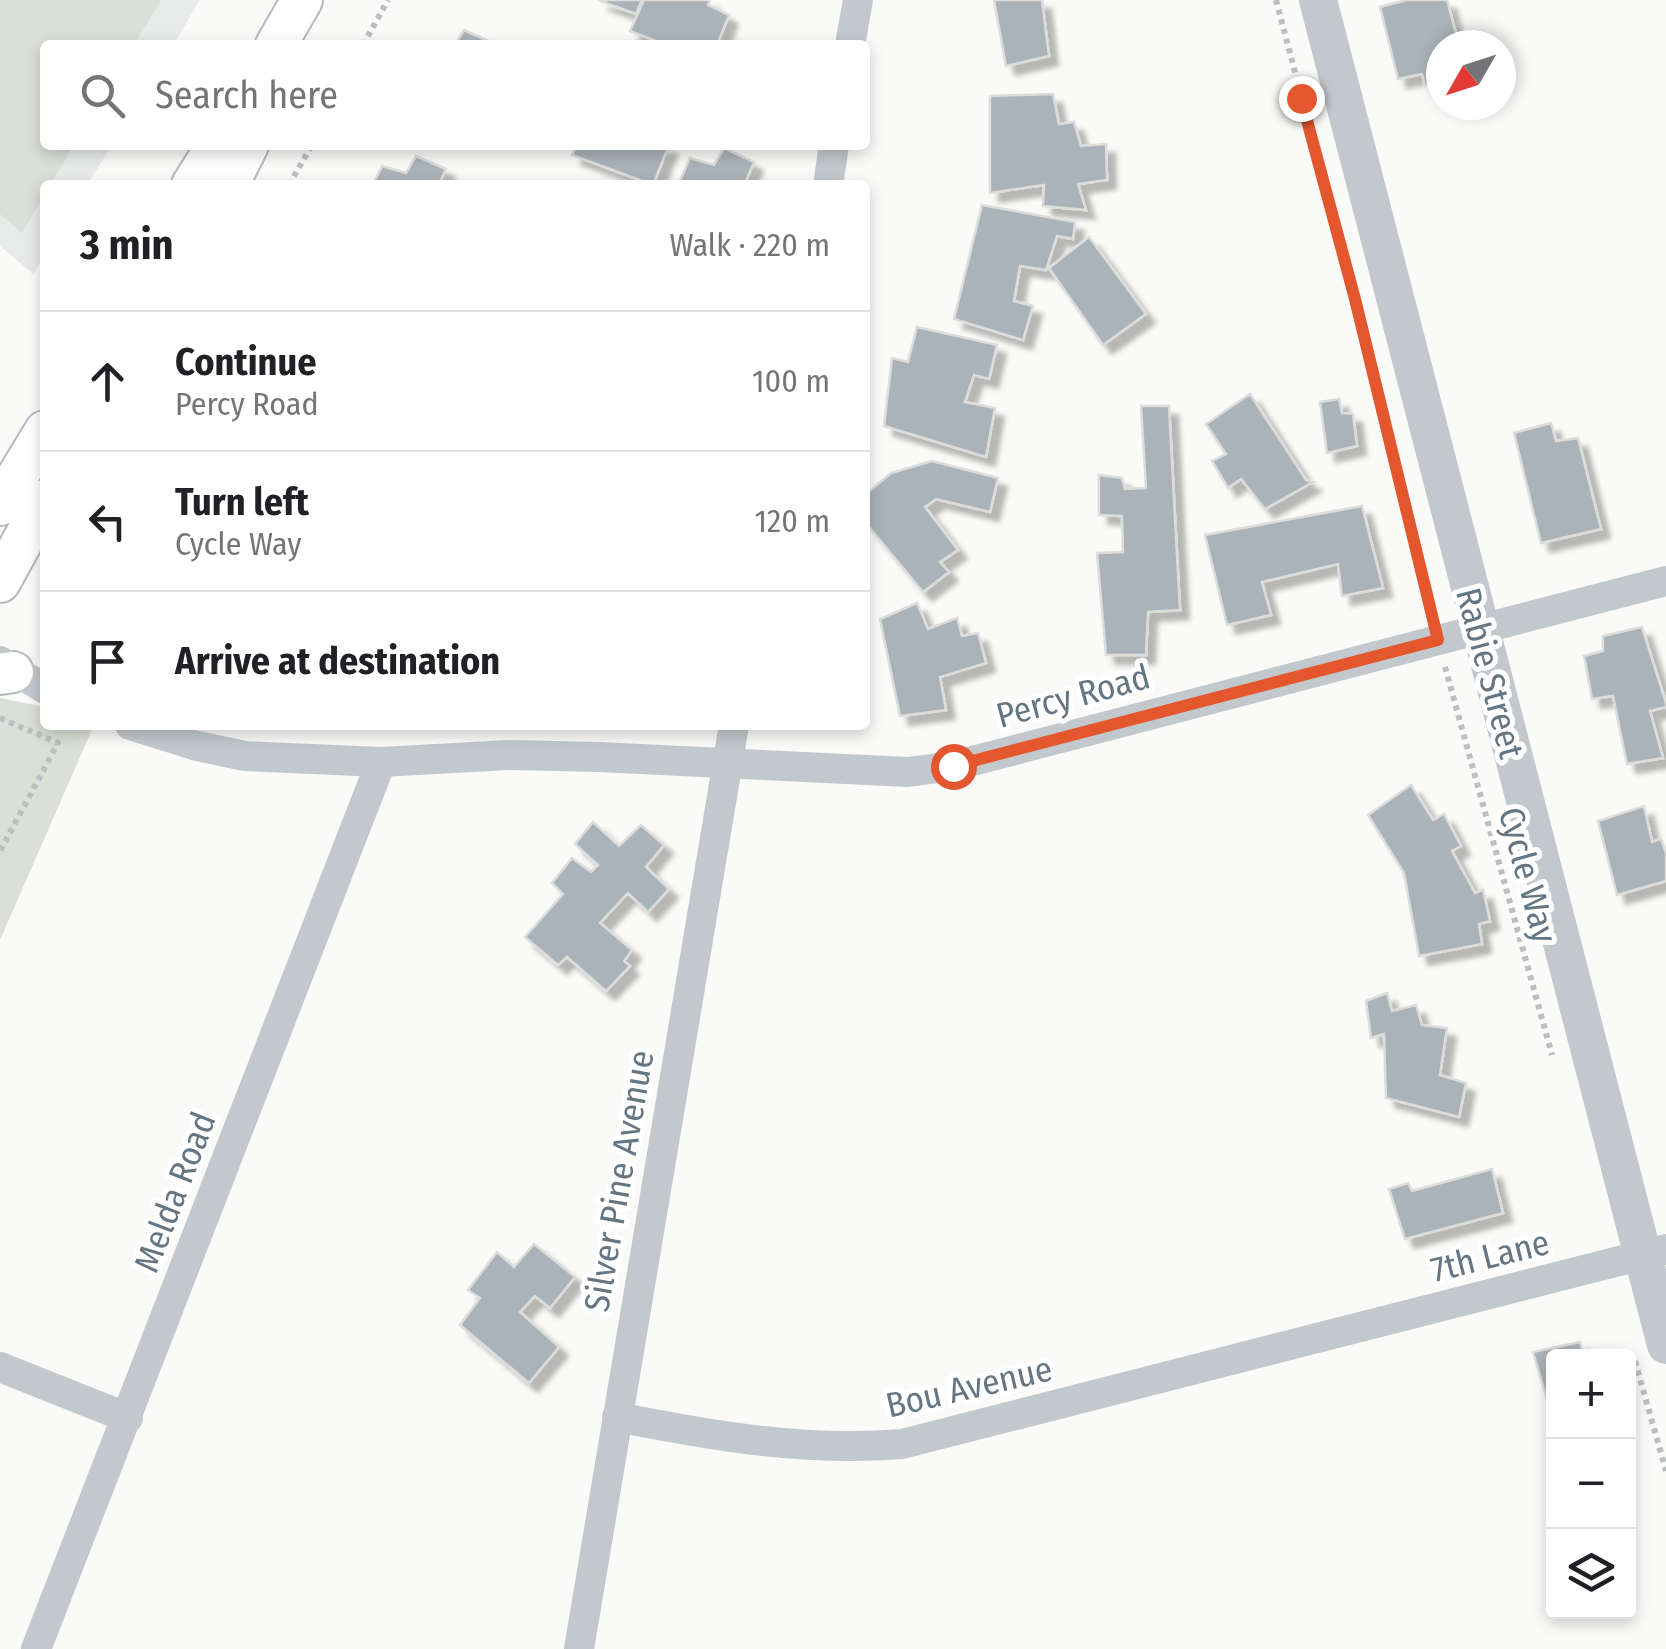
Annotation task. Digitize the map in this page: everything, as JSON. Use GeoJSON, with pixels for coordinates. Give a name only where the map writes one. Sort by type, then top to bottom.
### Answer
{"type":"FeatureCollection","features":[{"type":"Feature","properties":{"kind":"main road"},"geometry":{"type":"LineString","coordinates":[[279,40],[302,0]]}},
{"type":"Feature","properties":{"kind":"main road"},"geometry":{"type":"LineString","coordinates":[[303,40],[326,0]]}},
{"type":"Feature","properties":{"kind":"main road"},"geometry":{"type":"LineString","coordinates":[[195,180],[214,150]]}},
{"type":"Feature","properties":{"kind":"main road"},"geometry":{"type":"LineString","coordinates":[[230,180],[246,150]]}},
{"type":"Feature","properties":{"kind":"main road"},"geometry":{"type":"LineString","coordinates":[[0,505],[40,440]]}},
{"type":"Feature","properties":{"kind":"main road"},"geometry":{"type":"LineString","coordinates":[[0,582],[40,509]]}},
{"type":"Feature","properties":{"kind":"street"},"geometry":{"type":"LineString","coordinates":[[851,40],[858,0]]}},
{"type":"Feature","properties":{"kind":"street","name":"Rabie Street"},"geometry":{"type":"LineString","coordinates":[[1318,0],[1479,629],[1655,1252],[1648,1346]]}},
{"type":"Feature","properties":{"kind":"street"},"geometry":{"type":"LineString","coordinates":[[829,180],[833,150]]}},
{"type":"Feature","properties":{"kind":"street","name":"Percy Road"},"geometry":{"type":"LineString","coordinates":[[146,730],[245,756],[381,762],[509,756],[728,762],[875,772],[953,766],[1666,580]]}},
{"type":"Feature","properties":{"kind":"street","name":"Silver Pine Avenue"},"geometry":{"type":"LineString","coordinates":[[579,1649],[733,730]]}},
{"type":"Feature","properties":{"kind":"street","name":"Melda Road"},"geometry":{"type":"LineString","coordinates":[[36,1649],[381,762]]}},
{"type":"Feature","properties":{"kind":"street","name":"7th Lane"},"geometry":{"type":"LineString","coordinates":[[1332,1335],[1655,1252]]}},
{"type":"Feature","properties":{"kind":"street","name":"Bou Avenue"},"geometry":{"type":"LineString","coordinates":[[617,1418],[774,1445],[845,1449],[902,1444],[1332,1335]]}},
{"type":"Feature","properties":{"kind":"street"},"geometry":{"type":"LineString","coordinates":[[0,1367],[128,1418]]}},
{"type":"Feature","properties":{"kind":"path"},"geometry":{"type":"LineString","coordinates":[[366,40],[388,0]]}},
{"type":"Feature","properties":{"kind":"path","name":"Cycle Way"},"geometry":{"type":"LineString","coordinates":[[1276,0],[1355,299],[1438,640],[1557,1072]]}},
{"type":"Feature","properties":{"kind":"path"},"geometry":{"type":"LineString","coordinates":[[293,180],[309,150]]}},
{"type":"Feature","properties":{"kind":"path"},"geometry":{"type":"LineString","coordinates":[[0,718],[58,742],[0,851]]}},
{"type":"Feature","properties":{"kind":"path"},"geometry":{"type":"LineString","coordinates":[[1648,1346],[1666,1471]]}},
{"type":"Feature","properties":{"kind":"shaded area"},"geometry":{"type":"Polygon","coordinates":[[[0,0],[200,0],[176,40],[40,40],[40,150],[109,150],[90,180],[40,180],[40,262],[33,274],[0,246],[0,0]]]}},
{"type":"Feature","properties":{"kind":"shaded area"},"geometry":{"type":"Polygon","coordinates":[[[0,0],[161,0],[137,40],[40,40],[40,150],[71,150],[53,180],[40,180],[40,202],[22,233],[0,214],[0,0]]]}},
{"type":"Feature","properties":{"kind":"shaded area"},"geometry":{"type":"Polygon","coordinates":[[[0,698],[40,706],[40,730],[92,730],[0,940],[0,698]]]}},
{"type":"Feature","properties":{"kind":"building"},"geometry":{"type":"Polygon","coordinates":[[[598,0],[642,0],[636,14],[598,0]]]}},
{"type":"Feature","properties":{"kind":"building"},"geometry":{"type":"Polygon","coordinates":[[[644,0],[710,0],[708,5],[729,15],[719,40],[654,40],[630,31],[644,0]]]}},
{"type":"Feature","properties":{"kind":"building"},"geometry":{"type":"Polygon","coordinates":[[[994,0],[1042,0],[1049,56],[1006,66],[994,0]]]}},
{"type":"Feature","properties":{"kind":"building"},"geometry":{"type":"Polygon","coordinates":[[[1407,0],[1447,0],[1455,30],[1426,30],[1426,86],[1422,74],[1398,79],[1380,7],[1407,0]]]}},
{"type":"Feature","properties":{"kind":"building"},"geometry":{"type":"Polygon","coordinates":[[[464,30],[486,40],[458,40],[464,30]]]}},
{"type":"Feature","properties":{"kind":"building"},"geometry":{"type":"Polygon","coordinates":[[[1053,94],[1059,124],[1074,122],[1081,146],[1106,144],[1107,180],[1078,184],[1086,210],[1043,206],[1044,185],[990,193],[990,96],[1053,94]]]}},
{"type":"Feature","properties":{"kind":"building"},"geometry":{"type":"Polygon","coordinates":[[[574,150],[667,150],[655,180],[640,180],[572,155],[574,150]]]}},
{"type":"Feature","properties":{"kind":"building"},"geometry":{"type":"Polygon","coordinates":[[[723,150],[754,162],[746,180],[680,180],[690,158],[714,165],[723,150]]]}},
{"type":"Feature","properties":{"kind":"building"},"geometry":{"type":"Polygon","coordinates":[[[416,156],[446,169],[441,180],[375,180],[382,166],[406,173],[416,156]]]}},
{"type":"Feature","properties":{"kind":"building"},"geometry":{"type":"Polygon","coordinates":[[[982,205],[1075,222],[1073,239],[1057,236],[1046,270],[1020,266],[1014,301],[1033,306],[1023,340],[954,319],[982,205]]]}},
{"type":"Feature","properties":{"kind":"building"},"geometry":{"type":"Polygon","coordinates":[[[1089,237],[1146,314],[1103,345],[1049,268],[1089,237]]]}},
{"type":"Feature","properties":{"kind":"building"},"geometry":{"type":"Polygon","coordinates":[[[917,327],[997,345],[989,379],[974,375],[965,402],[995,408],[986,457],[884,426],[892,358],[908,362],[917,327]]]}},
{"type":"Feature","properties":{"kind":"building"},"geometry":{"type":"Polygon","coordinates":[[[1250,394],[1306,480],[1313,482],[1265,509],[1241,479],[1228,488],[1212,461],[1226,454],[1206,424],[1250,394]]]}},
{"type":"Feature","properties":{"kind":"building"},"geometry":{"type":"Polygon","coordinates":[[[1339,399],[1342,413],[1353,414],[1357,446],[1327,453],[1320,402],[1339,399]]]}},
{"type":"Feature","properties":{"kind":"building"},"geometry":{"type":"Polygon","coordinates":[[[1141,406],[1169,406],[1180,610],[1148,612],[1146,655],[1106,655],[1097,553],[1123,552],[1122,516],[1099,515],[1099,475],[1122,478],[1125,489],[1146,488],[1141,406]]]}},
{"type":"Feature","properties":{"kind":"building"},"geometry":{"type":"Polygon","coordinates":[[[1551,423],[1556,441],[1578,438],[1601,529],[1541,543],[1514,433],[1551,423]]]}},
{"type":"Feature","properties":{"kind":"building"},"geometry":{"type":"Polygon","coordinates":[[[932,461],[998,478],[990,512],[936,499],[925,507],[958,550],[940,562],[949,572],[923,592],[870,528],[870,491],[891,473],[932,461]]]}},
{"type":"Feature","properties":{"kind":"building"},"geometry":{"type":"Polygon","coordinates":[[[1362,506],[1383,588],[1342,596],[1338,564],[1262,582],[1271,615],[1227,625],[1205,535],[1362,506]]]}},
{"type":"Feature","properties":{"kind":"building"},"geometry":{"type":"Polygon","coordinates":[[[917,603],[928,629],[957,618],[962,636],[978,633],[986,663],[940,677],[946,710],[900,716],[880,619],[917,603]]]}},
{"type":"Feature","properties":{"kind":"building"},"geometry":{"type":"Polygon","coordinates":[[[1642,627],[1666,703],[1666,707],[1650,711],[1663,758],[1627,764],[1613,696],[1592,699],[1584,656],[1603,651],[1603,636],[1642,627]]]}},
{"type":"Feature","properties":{"kind":"building"},"geometry":{"type":"Polygon","coordinates":[[[1411,785],[1433,820],[1444,814],[1461,846],[1452,851],[1475,893],[1483,890],[1490,921],[1479,924],[1482,944],[1419,956],[1404,873],[1368,815],[1411,785]]]}},
{"type":"Feature","properties":{"kind":"building"},"geometry":{"type":"Polygon","coordinates":[[[1644,806],[1652,842],[1661,839],[1666,853],[1666,881],[1617,895],[1598,821],[1644,806]]]}},
{"type":"Feature","properties":{"kind":"building"},"geometry":{"type":"Polygon","coordinates":[[[593,822],[619,846],[641,825],[664,845],[646,867],[669,889],[648,912],[628,893],[600,923],[632,950],[624,961],[630,966],[606,991],[567,957],[558,965],[525,937],[563,894],[552,883],[572,858],[591,872],[598,865],[575,844],[593,822]]]}},
{"type":"Feature","properties":{"kind":"building"},"geometry":{"type":"Polygon","coordinates":[[[1387,993],[1392,1011],[1416,1005],[1422,1025],[1447,1028],[1440,1075],[1466,1083],[1459,1117],[1386,1098],[1384,1034],[1371,1038],[1366,1001],[1387,993]]]}},
{"type":"Feature","properties":{"kind":"building"},"geometry":{"type":"Polygon","coordinates":[[[1492,1169],[1503,1213],[1405,1239],[1389,1189],[1408,1183],[1412,1191],[1492,1169]]]}},
{"type":"Feature","properties":{"kind":"building"},"geometry":{"type":"Polygon","coordinates":[[[534,1244],[575,1277],[550,1308],[535,1296],[520,1312],[559,1347],[529,1383],[460,1325],[480,1298],[468,1290],[497,1252],[514,1267],[534,1244]]]}},
{"type":"Feature","properties":{"kind":"building"},"geometry":{"type":"Polygon","coordinates":[[[1580,1342],[1582,1349],[1547,1349],[1580,1342]]]}},
{"type":"Feature","properties":{"kind":"building"},"geometry":{"type":"Polygon","coordinates":[[[1546,1349],[1546,1396],[1533,1352],[1546,1349]]]}},
{"type":"Feature","properties":{"kind":"route"},"geometry":{"type":"LineString","coordinates":[[953,766],[1438,640],[1355,299],[1301,98]]}}]}
